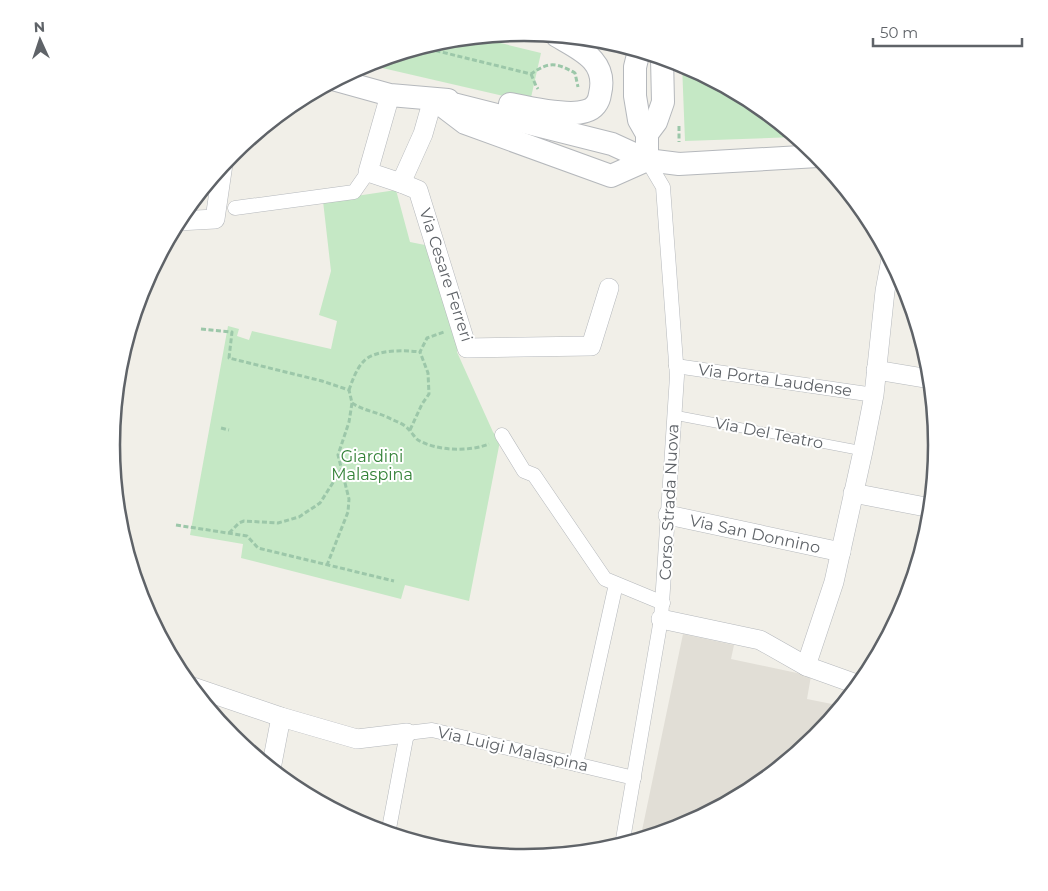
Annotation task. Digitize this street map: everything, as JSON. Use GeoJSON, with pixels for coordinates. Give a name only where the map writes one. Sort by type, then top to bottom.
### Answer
{"type":"FeatureCollection","features":[{"type":"Feature","properties":{"kind":"street"},"geometry":{"type":"LineString","coordinates":[[346,83],[390,95],[508,104],[544,110],[586,111],[599,101],[602,87],[600,69],[584,52],[570,44]]}},
{"type":"Feature","properties":{"kind":"street"},"geometry":{"type":"LineString","coordinates":[[637,58],[635,67],[634,96],[639,120],[647,134],[647,160]]}},
{"type":"Feature","properties":{"kind":"street"},"geometry":{"type":"LineString","coordinates":[[647,134],[656,122],[663,102],[662,66]]}},
{"type":"Feature","properties":{"kind":"street"},"geometry":{"type":"LineString","coordinates":[[235,208],[354,192],[368,172],[390,95]]}},
{"type":"Feature","properties":{"kind":"street"},"geometry":{"type":"LineString","coordinates":[[433,99],[465,123],[611,176],[647,160]]}},
{"type":"Feature","properties":{"kind":"street"},"geometry":{"type":"LineString","coordinates":[[433,99],[612,144],[647,160],[679,164],[806,157]]}},
{"type":"Feature","properties":{"kind":"street"},"geometry":{"type":"LineString","coordinates":[[368,172],[401,183],[423,134],[433,99]]}},
{"type":"Feature","properties":{"kind":"street","name":"Corso Strada Nuova"},"geometry":{"type":"LineString","coordinates":[[623,837],[662,611],[676,366],[663,187],[647,160]]}},
{"type":"Feature","properties":{"kind":"street"},"geometry":{"type":"LineString","coordinates":[[188,221],[215,219],[221,178]]}},
{"type":"Feature","properties":{"kind":"street","name":"Via Cesare Ferreri"},"geometry":{"type":"LineString","coordinates":[[401,183],[418,190],[467,348],[591,346],[608,288]]}},
{"type":"Feature","properties":{"kind":"street"},"geometry":{"type":"LineString","coordinates":[[806,666],[834,582],[863,451],[874,395],[885,291],[890,273]]}},
{"type":"Feature","properties":{"kind":"street","name":"Via Porta Laudense"},"geometry":{"type":"LineString","coordinates":[[676,366],[874,395]]}},
{"type":"Feature","properties":{"kind":"street"},"geometry":{"type":"LineString","coordinates":[[876,370],[922,378]]}},
{"type":"Feature","properties":{"kind":"street"},"geometry":{"type":"LineString","coordinates":[[502,435],[524,470],[534,475],[605,579],[662,611],[760,640],[806,666],[852,682]]}},
{"type":"Feature","properties":{"kind":"street"},"geometry":{"type":"LineString","coordinates":[[853,493],[923,507]]}},
{"type":"Feature","properties":{"kind":"street","name":"Via San Donnino"},"geometry":{"type":"LineString","coordinates":[[668,515],[841,552]]}},
{"type":"Feature","properties":{"kind":"street"},"geometry":{"type":"LineString","coordinates":[[576,764],[616,584]]}},
{"type":"Feature","properties":{"kind":"street","name":"Via Luigi Malaspina"},"geometry":{"type":"LineString","coordinates":[[202,690],[281,717],[357,739],[432,730],[634,778]]}},
{"type":"Feature","properties":{"kind":"street"},"geometry":{"type":"LineString","coordinates":[[272,762],[281,717]]}},
{"type":"Feature","properties":{"kind":"street"},"geometry":{"type":"LineString","coordinates":[[389,826],[407,734]]}},
{"type":"Feature","properties":{"kind":"lane","name":"Via Del Teatro"},"geometry":{"type":"LineString","coordinates":[[674,415],[863,451]]}},
{"type":"Feature","properties":{"kind":"path"},"geometry":{"type":"LineString","coordinates":[[437,51],[531,74],[542,66],[553,65],[565,68],[575,73],[579,87],[585,88]]}},
{"type":"Feature","properties":{"kind":"path"},"geometry":{"type":"LineString","coordinates":[[201,329],[232,332],[229,358],[322,381],[349,390]]}},
{"type":"Feature","properties":{"kind":"path"},"geometry":{"type":"LineString","coordinates":[[410,430],[422,404],[429,394],[428,373],[420,352],[427,338],[437,333],[455,333],[462,330]]}},
{"type":"Feature","properties":{"kind":"path"},"geometry":{"type":"LineString","coordinates":[[327,565],[348,512],[349,499],[338,454],[347,430],[352,404],[349,390],[363,362],[371,356],[395,351],[420,352]]}},
{"type":"Feature","properties":{"kind":"path"},"geometry":{"type":"LineString","coordinates":[[352,404],[384,415],[410,430],[417,439],[446,448],[461,449],[486,445],[502,435]]}},
{"type":"Feature","properties":{"kind":"path"},"geometry":{"type":"LineString","coordinates":[[221,428],[229,430]]}},
{"type":"Feature","properties":{"kind":"path"},"geometry":{"type":"LineString","coordinates":[[229,534],[239,523],[244,521],[278,523],[300,517],[320,503],[341,470]]}},
{"type":"Feature","properties":{"kind":"path"},"geometry":{"type":"LineString","coordinates":[[176,525],[247,536],[258,548],[394,581]]}},
{"type":"Feature","properties":{"kind":"shaded area"},"geometry":{"type":"Polygon","coordinates":[[[683,634],[734,645],[731,659],[811,676],[807,699],[834,704],[791,749],[749,782],[703,808],[679,819],[642,832],[683,634]]]}},
{"type":"Feature","properties":{"kind":"green space"},"geometry":{"type":"Polygon","coordinates":[[[497,42],[541,53],[530,102],[381,68],[419,55],[445,49],[497,42]]]}},
{"type":"Feature","properties":{"kind":"green space"},"geometry":{"type":"Polygon","coordinates":[[[682,74],[726,95],[749,109],[785,137],[685,141],[682,74]]]}},
{"type":"Feature","properties":{"kind":"green space","name":"Giardini Malaspina"},"geometry":{"type":"Polygon","coordinates":[[[396,190],[410,242],[430,246],[459,346],[457,352],[493,432],[500,441],[469,601],[405,585],[401,599],[241,558],[243,544],[190,535],[228,326],[239,329],[237,336],[249,340],[252,331],[331,349],[337,321],[319,315],[331,271],[323,201],[396,190]]]}}]}
